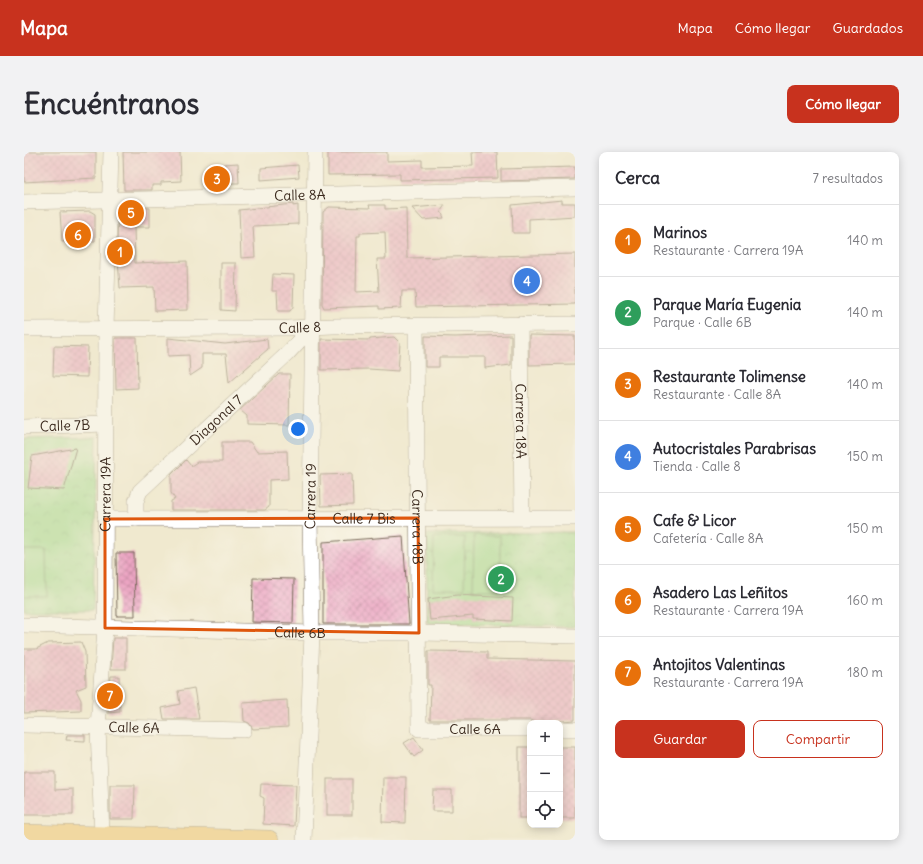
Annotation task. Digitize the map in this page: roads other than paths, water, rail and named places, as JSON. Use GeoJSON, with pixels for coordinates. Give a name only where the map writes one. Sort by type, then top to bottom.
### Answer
{"type":"FeatureCollection","features":[{"type":"Feature","properties":{"kind":"main road"},"geometry":{"type":"LineString","coordinates":[[24,834],[269,840]]}},
{"type":"Feature","properties":{"kind":"street","name":"Carrera 19A"},"geometry":{"type":"LineString","coordinates":[[102,836],[98,727],[105,628],[106,329],[111,152]]}},
{"type":"Feature","properties":{"kind":"street","name":"Carrera 19"},"geometry":{"type":"LineString","coordinates":[[304,840],[312,633],[310,518],[312,327],[316,195],[315,152]]}},
{"type":"Feature","properties":{"kind":"street","name":"Calle 8A"},"geometry":{"type":"LineString","coordinates":[[24,202],[575,188]]}},
{"type":"Feature","properties":{"kind":"street","name":"Carrera 18A"},"geometry":{"type":"LineString","coordinates":[[520,324],[522,518]]}},
{"type":"Feature","properties":{"kind":"street","name":"Calle 8"},"geometry":{"type":"LineString","coordinates":[[24,329],[575,324]]}},
{"type":"Feature","properties":{"kind":"street","name":"Carrera 18B"},"geometry":{"type":"LineString","coordinates":[[416,326],[419,729]]}},
{"type":"Feature","properties":{"kind":"street","name":"Diagonal 7"},"geometry":{"type":"LineString","coordinates":[[136,519],[136,501],[140,491],[286,354],[312,327]]}},
{"type":"Feature","properties":{"kind":"street","name":"Calle 7B"},"geometry":{"type":"LineString","coordinates":[[24,427],[105,424]]}},
{"type":"Feature","properties":{"kind":"street","name":"Calle 7 Bis"},"geometry":{"type":"LineString","coordinates":[[105,519],[575,518]]}},
{"type":"Feature","properties":{"kind":"street","name":"Calle 6B"},"geometry":{"type":"LineString","coordinates":[[24,625],[312,633],[419,633],[575,636]]}},
{"type":"Feature","properties":{"kind":"street","name":"Calle 6A"},"geometry":{"type":"LineString","coordinates":[[24,726],[244,730]]}},
{"type":"Feature","properties":{"kind":"street","name":"Calle 6A"},"geometry":{"type":"LineString","coordinates":[[419,729],[527,729]]}},
{"type":"Feature","properties":{"kind":"street"},"geometry":{"type":"LineString","coordinates":[[563,729],[575,730]]}},
{"type":"Feature","properties":{"kind":"place","name":"Restaurante Tolimense"},"geometry":{"type":"Point","coordinates":[217,179]}},
{"type":"Feature","properties":{"kind":"place","name":"Cafe & Licor"},"geometry":{"type":"Point","coordinates":[131,213]}},
{"type":"Feature","properties":{"kind":"place","name":"Asadero Las Leñitos"},"geometry":{"type":"Point","coordinates":[78,235]}},
{"type":"Feature","properties":{"kind":"place","name":"Marinos"},"geometry":{"type":"Point","coordinates":[120,252]}},
{"type":"Feature","properties":{"kind":"place","name":"Autocristales Parabrisas"},"geometry":{"type":"Point","coordinates":[527,281]}},
{"type":"Feature","properties":{"kind":"place","name":"Parque María Eugenia"},"geometry":{"type":"Point","coordinates":[501,579]}},
{"type":"Feature","properties":{"kind":"place","name":"Antojitos Valentinas"},"geometry":{"type":"Point","coordinates":[110,696]}}]}
